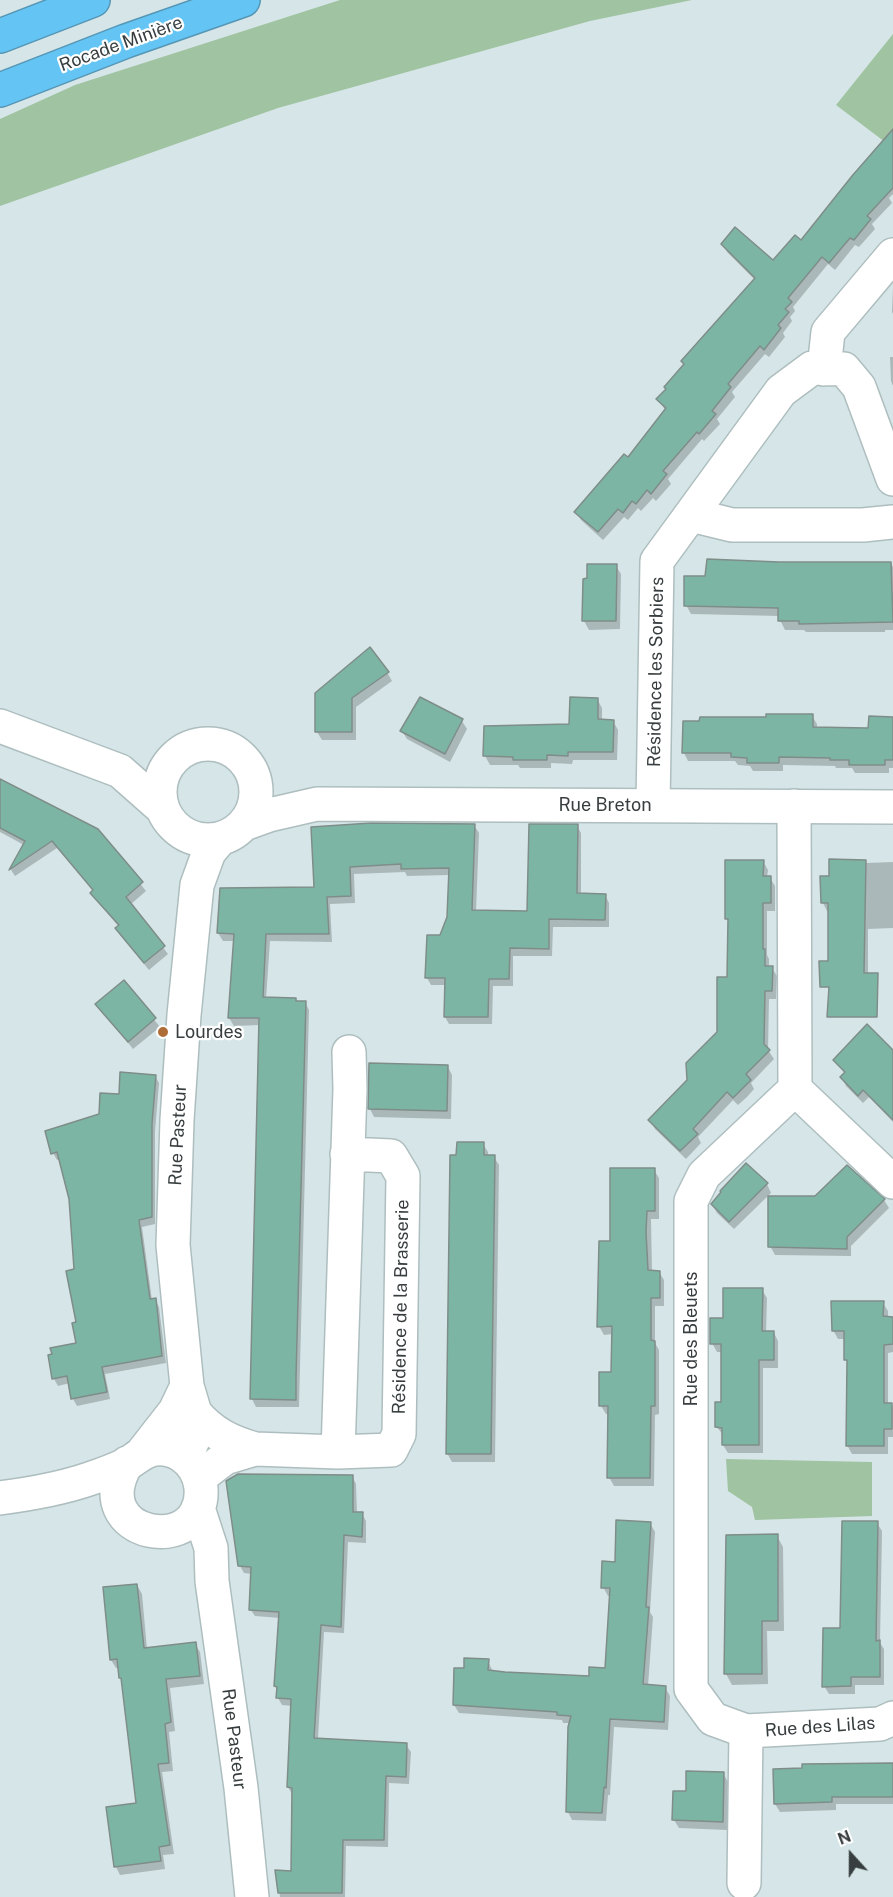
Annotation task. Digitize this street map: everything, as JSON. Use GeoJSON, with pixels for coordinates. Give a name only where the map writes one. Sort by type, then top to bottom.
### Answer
{"type":"FeatureCollection","features":[{"type":"Feature","properties":{"kind":"highway"},"geometry":{"type":"LineString","coordinates":[[0,36],[93,0]]}},
{"type":"Feature","properties":{"kind":"highway","name":"Rocade Minière"},"geometry":{"type":"LineString","coordinates":[[0,90],[126,41],[243,0]]}},
{"type":"Feature","properties":{"kind":"street"},"geometry":{"type":"LineString","coordinates":[[893,255],[828,332],[824,369],[844,369],[859,387],[893,479]]}},
{"type":"Feature","properties":{"kind":"street","name":"Résidence les Sorbiers"},"geometry":{"type":"LineString","coordinates":[[653,805],[657,561],[781,391],[812,368],[824,369]]}},
{"type":"Feature","properties":{"kind":"street"},"geometry":{"type":"LineString","coordinates":[[691,515],[732,525],[863,525],[893,522]]}},
{"type":"Feature","properties":{"kind":"street"},"geometry":{"type":"LineString","coordinates":[[0,726],[120,771],[191,837],[205,840],[232,832],[252,811],[256,796],[255,780],[248,765],[237,753],[221,746],[204,744],[188,748],[174,758],[152,767],[120,771]]}},
{"type":"Feature","properties":{"kind":"street"},"geometry":{"type":"LineString","coordinates":[[171,819],[160,791],[164,773],[174,758]]}},
{"type":"Feature","properties":{"kind":"street","name":"Rue Breton"},"geometry":{"type":"LineString","coordinates":[[248,765],[273,783],[317,804]]}},
{"type":"Feature","properties":{"kind":"street","name":"Rue Breton"},"geometry":{"type":"LineString","coordinates":[[232,832],[269,815],[317,804],[893,807]]}},
{"type":"Feature","properties":{"kind":"street"},"geometry":{"type":"LineString","coordinates":[[794,806],[795,1089],[893,1182]]}},
{"type":"Feature","properties":{"kind":"street","name":"Rue Pasteur"},"geometry":{"type":"LineString","coordinates":[[171,819],[196,885]]}},
{"type":"Feature","properties":{"kind":"street","name":"Rue Pasteur"},"geometry":{"type":"LineString","coordinates":[[232,832],[209,852],[196,885],[182,1047],[173,1245],[191,1399],[194,1481],[211,1548],[212,1581],[241,1788],[252,1897]]}},
{"type":"Feature","properties":{"kind":"street"},"geometry":{"type":"LineString","coordinates":[[338,1452],[342,1385],[349,1052]]}},
{"type":"Feature","properties":{"kind":"street","name":"Rue des Bleuets"},"geometry":{"type":"LineString","coordinates":[[746,1731],[712,1719],[691,1689],[692,1201],[704,1175],[795,1089]]}},
{"type":"Feature","properties":{"kind":"street","name":"Résidence de la Brasserie"},"geometry":{"type":"LineString","coordinates":[[194,1481],[225,1458],[255,1449],[338,1452],[391,1450],[399,1434],[403,1176],[391,1156],[347,1154]]}},
{"type":"Feature","properties":{"kind":"street"},"geometry":{"type":"LineString","coordinates":[[125,1515],[119,1502],[117,1489],[120,1475],[175,1411],[191,1399],[204,1423],[231,1442],[255,1449]]}},
{"type":"Feature","properties":{"kind":"street"},"geometry":{"type":"LineString","coordinates":[[0,1498],[42,1492],[87,1480],[154,1449],[165,1449],[176,1452],[194,1481],[192,1518],[182,1526],[159,1533]]}},
{"type":"Feature","properties":{"kind":"street"},"geometry":{"type":"LineString","coordinates":[[42,1492],[106,1506],[125,1515],[134,1524],[159,1533],[186,1550],[212,1581]]}},
{"type":"Feature","properties":{"kind":"street","name":"Rue des Lilas"},"geometry":{"type":"LineString","coordinates":[[746,1731],[880,1724],[893,1718]]}},
{"type":"Feature","properties":{"kind":"street"},"geometry":{"type":"LineString","coordinates":[[744,1883],[746,1731]]}},
{"type":"Feature","properties":{"kind":"green space"},"geometry":{"type":"Polygon","coordinates":[[[340,0],[692,0],[590,21],[278,108],[0,206],[0,119],[75,85],[340,0]]]}},
{"type":"Feature","properties":{"kind":"green space"},"geometry":{"type":"Polygon","coordinates":[[[893,34],[893,148],[836,105],[893,34]]]}},
{"type":"Feature","properties":{"kind":"green space"},"geometry":{"type":"Polygon","coordinates":[[[726,1459],[872,1462],[872,1516],[755,1520],[752,1507],[728,1491],[726,1459]]]}},
{"type":"Feature","properties":{"kind":"building"},"geometry":{"type":"Polygon","coordinates":[[[893,129],[893,188],[867,216],[871,219],[854,240],[850,238],[829,263],[822,257],[788,298],[792,302],[785,309],[789,312],[778,325],[781,328],[764,350],[760,346],[728,384],[731,387],[712,411],[716,414],[663,471],[667,474],[651,494],[647,490],[636,504],[632,501],[623,513],[618,509],[598,532],[574,512],[624,454],[628,457],[666,408],[656,399],[684,364],[681,361],[755,278],[721,244],[735,227],[773,260],[795,235],[801,240],[893,129]]]}},
{"type":"Feature","properties":{"kind":"building"},"geometry":{"type":"Polygon","coordinates":[[[707,559],[779,562],[891,562],[893,622],[799,624],[799,621],[778,621],[778,608],[684,606],[684,576],[705,576],[707,559]]]}},
{"type":"Feature","properties":{"kind":"building"},"geometry":{"type":"Polygon","coordinates":[[[587,564],[617,564],[616,621],[582,621],[583,579],[587,578],[587,564]]]}},
{"type":"Feature","properties":{"kind":"building"},"geometry":{"type":"Polygon","coordinates":[[[370,647],[389,672],[352,698],[352,732],[315,732],[315,693],[370,647]]]}},
{"type":"Feature","properties":{"kind":"building"},"geometry":{"type":"Polygon","coordinates":[[[420,697],[463,719],[445,754],[400,731],[420,697]]]}},
{"type":"Feature","properties":{"kind":"building"},"geometry":{"type":"Polygon","coordinates":[[[570,697],[598,698],[598,719],[614,720],[613,752],[568,752],[568,756],[547,755],[547,760],[513,760],[513,757],[483,756],[484,726],[569,724],[570,697]]]}},
{"type":"Feature","properties":{"kind":"building"},"geometry":{"type":"Polygon","coordinates":[[[766,714],[813,714],[813,727],[868,728],[869,716],[893,717],[893,760],[885,760],[885,765],[849,765],[849,760],[779,757],[779,763],[747,763],[747,758],[731,757],[731,753],[682,753],[683,721],[699,721],[700,717],[766,717],[766,714]]]}},
{"type":"Feature","properties":{"kind":"building"},"geometry":{"type":"Polygon","coordinates":[[[0,779],[98,829],[143,882],[126,897],[165,946],[144,963],[115,928],[119,925],[90,893],[93,890],[52,841],[9,870],[25,841],[0,828],[0,779]]]}},
{"type":"Feature","properties":{"kind":"building"},"geometry":{"type":"Polygon","coordinates":[[[371,823],[475,824],[472,910],[527,911],[529,824],[578,824],[577,893],[606,894],[605,920],[549,919],[549,949],[510,948],[509,979],[489,979],[488,1017],[444,1017],[445,978],[425,978],[427,935],[440,935],[447,917],[449,868],[401,869],[401,864],[350,867],[351,896],[327,897],[329,934],[266,934],[263,997],[296,998],[296,1001],[306,1001],[296,1400],[250,1399],[259,1018],[228,1018],[234,934],[217,933],[220,888],[314,887],[311,827],[371,823]]]}},
{"type":"Feature","properties":{"kind":"building"},"geometry":{"type":"Polygon","coordinates":[[[829,859],[866,860],[864,973],[878,973],[877,1017],[827,1017],[829,987],[820,987],[819,961],[828,961],[828,903],[821,903],[820,876],[829,876],[829,859]]]}},
{"type":"Feature","properties":{"kind":"building"},"geometry":{"type":"Polygon","coordinates":[[[725,860],[764,860],[763,876],[771,876],[771,903],[763,903],[765,966],[773,966],[772,991],[765,991],[764,1044],[770,1050],[746,1074],[751,1080],[733,1098],[727,1092],[693,1129],[698,1134],[680,1151],[648,1120],[687,1080],[686,1063],[717,1032],[717,977],[727,977],[728,919],[725,919],[725,860]]]}},
{"type":"Feature","properties":{"kind":"building"},"geometry":{"type":"Polygon","coordinates":[[[124,980],[156,1018],[128,1042],[95,1004],[124,980]]]}},
{"type":"Feature","properties":{"kind":"building"},"geometry":{"type":"Polygon","coordinates":[[[867,1024],[893,1050],[893,1120],[863,1090],[858,1096],[840,1077],[845,1072],[833,1060],[867,1024]]]}},
{"type":"Feature","properties":{"kind":"building"},"geometry":{"type":"Polygon","coordinates":[[[369,1063],[448,1065],[447,1111],[368,1109],[369,1063]]]}},
{"type":"Feature","properties":{"kind":"building"},"geometry":{"type":"Polygon","coordinates":[[[120,1072],[156,1075],[152,1124],[152,1217],[139,1220],[150,1299],[156,1298],[162,1356],[102,1367],[107,1392],[71,1399],[67,1376],[52,1379],[48,1355],[52,1354],[50,1348],[76,1343],[72,1323],[76,1322],[66,1271],[74,1269],[69,1199],[57,1152],[51,1154],[45,1131],[99,1114],[100,1093],[119,1094],[120,1072]]]}},
{"type":"Feature","properties":{"kind":"building"},"geometry":{"type":"Polygon","coordinates":[[[457,1142],[484,1142],[484,1155],[495,1155],[491,1454],[446,1454],[450,1155],[456,1155],[457,1142]]]}},
{"type":"Feature","properties":{"kind":"building"},"geometry":{"type":"Polygon","coordinates":[[[746,1163],[768,1183],[729,1222],[711,1204],[746,1163]]]}},
{"type":"Feature","properties":{"kind":"building"},"geometry":{"type":"Polygon","coordinates":[[[847,1165],[885,1199],[847,1237],[847,1249],[768,1247],[768,1196],[815,1196],[847,1165]]]}},
{"type":"Feature","properties":{"kind":"building"},"geometry":{"type":"Polygon","coordinates":[[[610,1168],[655,1168],[655,1211],[647,1211],[646,1232],[648,1270],[660,1271],[660,1298],[651,1298],[651,1340],[655,1341],[655,1406],[651,1406],[650,1478],[607,1478],[608,1406],[599,1406],[599,1372],[611,1372],[612,1326],[597,1327],[599,1241],[610,1241],[610,1168]]]}},
{"type":"Feature","properties":{"kind":"building"},"geometry":{"type":"Polygon","coordinates":[[[723,1288],[763,1288],[762,1331],[774,1331],[774,1360],[759,1360],[759,1445],[722,1445],[722,1428],[715,1427],[715,1402],[721,1402],[721,1344],[710,1344],[710,1318],[723,1318],[723,1288]]]}},
{"type":"Feature","properties":{"kind":"building"},"geometry":{"type":"Polygon","coordinates":[[[831,1301],[884,1301],[883,1316],[893,1317],[893,1344],[884,1345],[884,1403],[892,1403],[892,1429],[884,1429],[884,1446],[846,1446],[847,1360],[844,1360],[844,1331],[832,1331],[831,1301]]]}},
{"type":"Feature","properties":{"kind":"building"},"geometry":{"type":"Polygon","coordinates":[[[238,1474],[353,1475],[353,1512],[363,1512],[362,1537],[344,1535],[341,1627],[321,1625],[314,1738],[407,1743],[406,1777],[386,1776],[384,1840],[343,1840],[342,1893],[278,1893],[275,1870],[291,1871],[292,1788],[287,1787],[291,1699],[276,1698],[277,1687],[274,1686],[279,1612],[249,1610],[251,1567],[238,1566],[226,1481],[238,1474]]]}},
{"type":"Feature","properties":{"kind":"building"},"geometry":{"type":"Polygon","coordinates":[[[616,1520],[651,1522],[646,1607],[649,1607],[643,1684],[666,1686],[664,1722],[610,1719],[606,1788],[604,1787],[602,1813],[566,1812],[568,1727],[571,1716],[557,1715],[557,1712],[453,1705],[454,1668],[464,1668],[464,1658],[489,1659],[488,1670],[505,1672],[589,1676],[589,1667],[605,1668],[610,1588],[601,1588],[602,1561],[615,1562],[616,1520]]]}},
{"type":"Feature","properties":{"kind":"building"},"geometry":{"type":"Polygon","coordinates":[[[842,1521],[878,1521],[876,1641],[880,1640],[880,1677],[851,1677],[851,1686],[822,1687],[823,1628],[840,1628],[842,1521]]]}},
{"type":"Feature","properties":{"kind":"building"},"geometry":{"type":"Polygon","coordinates":[[[778,1534],[778,1621],[762,1621],[762,1674],[724,1674],[726,1535],[778,1534]]]}},
{"type":"Feature","properties":{"kind":"building"},"geometry":{"type":"Polygon","coordinates":[[[137,1584],[144,1648],[196,1642],[200,1676],[166,1679],[171,1722],[165,1724],[169,1763],[158,1764],[170,1845],[159,1847],[161,1861],[114,1867],[106,1807],[136,1803],[121,1678],[119,1678],[117,1659],[110,1660],[103,1587],[137,1584]]]}},
{"type":"Feature","properties":{"kind":"building"},"geometry":{"type":"Polygon","coordinates":[[[893,1763],[893,1797],[832,1797],[832,1802],[774,1804],[773,1769],[802,1768],[802,1764],[893,1763]]]}},
{"type":"Feature","properties":{"kind":"building"},"geometry":{"type":"Polygon","coordinates":[[[686,1771],[724,1772],[723,1822],[672,1820],[673,1791],[686,1791],[686,1771]]]}},
{"type":"Feature","properties":{"kind":"place","name":"Lourdes"},"geometry":{"type":"Point","coordinates":[163,1032]}}]}
